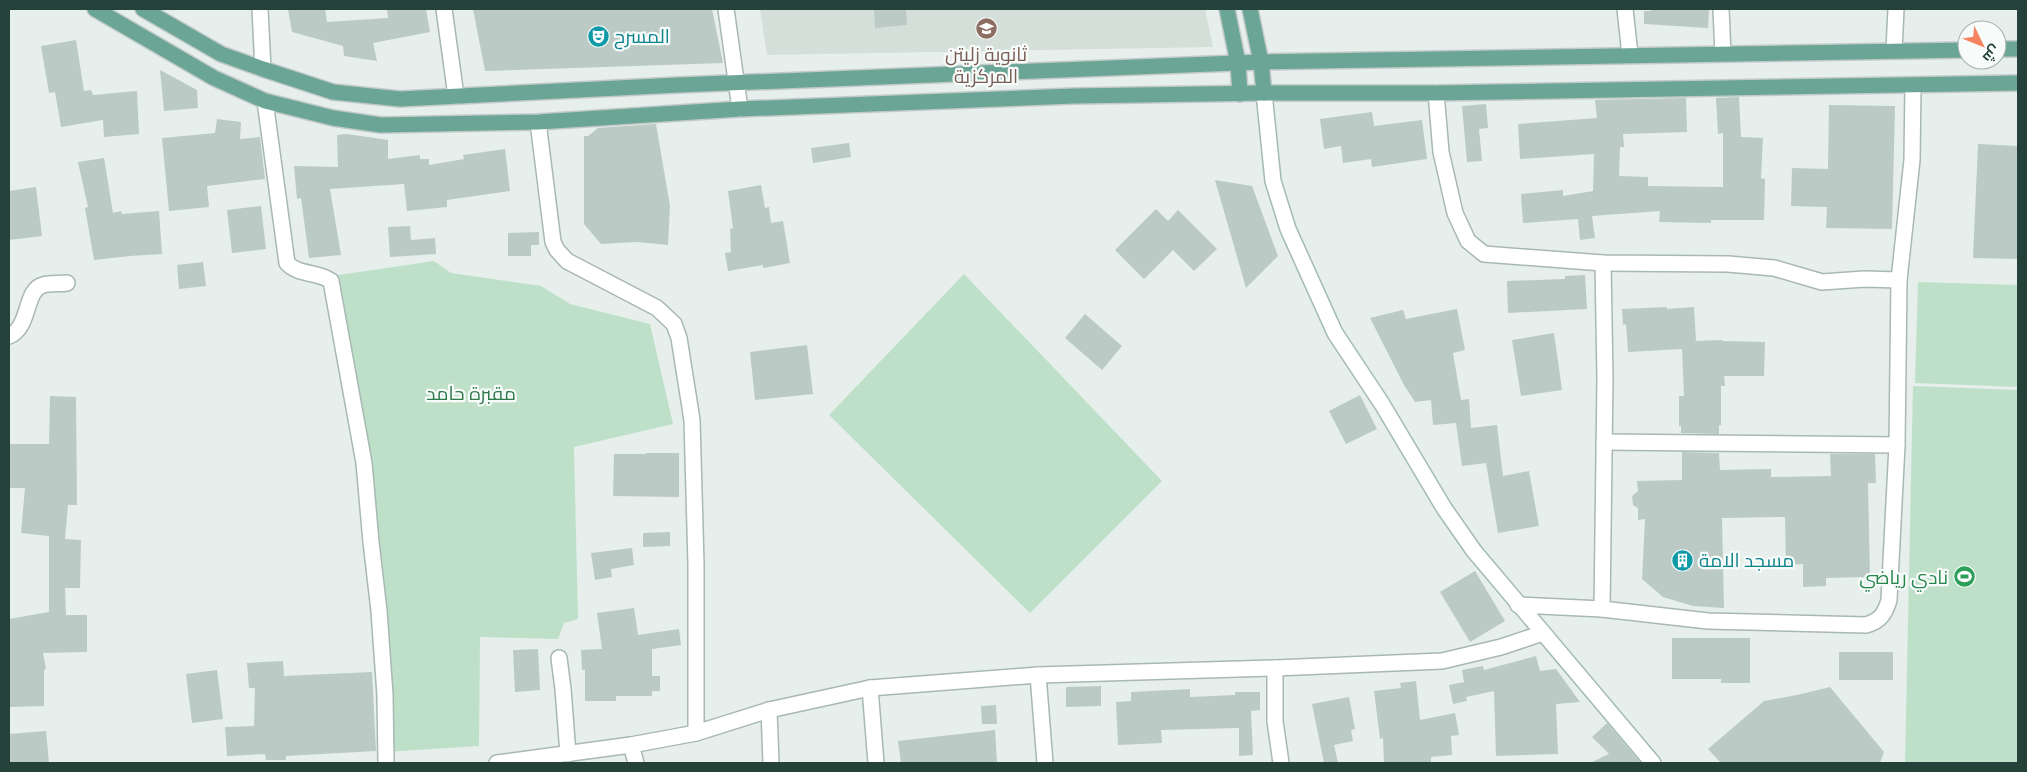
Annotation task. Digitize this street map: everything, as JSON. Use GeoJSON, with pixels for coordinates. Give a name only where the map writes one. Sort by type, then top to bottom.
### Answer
{"type":"FeatureCollection","features":[{"type":"Feature","properties":{"kind":"main road"},"geometry":{"type":"LineString","coordinates":[[95,9],[214,78],[265,102],[334,118],[381,124],[538,122],[740,110],[1074,96],[1436,93],[2018,83]]}},
{"type":"Feature","properties":{"kind":"main road"},"geometry":{"type":"LineString","coordinates":[[143,9],[221,54],[263,69],[333,92],[400,99],[736,83],[1261,62],[1957,50]]}},
{"type":"Feature","properties":{"kind":"main road"},"geometry":{"type":"LineString","coordinates":[[1227,9],[1238,64],[1240,94]]}},
{"type":"Feature","properties":{"kind":"main road"},"geometry":{"type":"LineString","coordinates":[[1250,9],[1261,62],[1264,93]]}},
{"type":"Feature","properties":{"kind":"street"},"geometry":{"type":"LineString","coordinates":[[260,9],[263,69]]}},
{"type":"Feature","properties":{"kind":"street"},"geometry":{"type":"LineString","coordinates":[[444,9],[456,96]]}},
{"type":"Feature","properties":{"kind":"street"},"geometry":{"type":"LineString","coordinates":[[726,9],[740,110]]}},
{"type":"Feature","properties":{"kind":"street"},"geometry":{"type":"LineString","coordinates":[[1625,9],[1630,55]]}},
{"type":"Feature","properties":{"kind":"street"},"geometry":{"type":"LineString","coordinates":[[1721,9],[1723,54]]}},
{"type":"Feature","properties":{"kind":"street"},"geometry":{"type":"LineString","coordinates":[[1894,50],[1896,9]]}},
{"type":"Feature","properties":{"kind":"street"},"geometry":{"type":"LineString","coordinates":[[1518,605],[1602,609],[1708,621],[1866,625],[1875,623],[1882,618],[1889,600],[1897,445],[1899,280],[1912,160],[1914,86]]}},
{"type":"Feature","properties":{"kind":"street"},"geometry":{"type":"LineString","coordinates":[[1264,93],[1273,181],[1288,229],[1335,333],[1382,404],[1444,508],[1474,551],[1653,763]]}},
{"type":"Feature","properties":{"kind":"street"},"geometry":{"type":"LineString","coordinates":[[1436,93],[1441,152],[1455,213],[1468,241],[1473,247],[1484,254],[1603,263],[1728,264],[1774,268],[1822,282],[1864,279],[1899,280]]}},
{"type":"Feature","properties":{"kind":"street"},"geometry":{"type":"LineString","coordinates":[[265,102],[287,263],[299,271],[322,277],[331,282],[356,417],[364,463],[370,542],[379,610],[385,694],[386,763]]}},
{"type":"Feature","properties":{"kind":"street"},"geometry":{"type":"LineString","coordinates":[[538,122],[553,242],[557,250],[567,261],[657,308],[674,324],[679,338],[692,420],[696,564],[696,733]]}},
{"type":"Feature","properties":{"kind":"street"},"geometry":{"type":"LineString","coordinates":[[1602,609],[1604,442],[1603,263]]}},
{"type":"Feature","properties":{"kind":"street"},"geometry":{"type":"LineString","coordinates":[[9,336],[21,325],[32,294],[38,287],[44,284],[67,284]]}},
{"type":"Feature","properties":{"kind":"street"},"geometry":{"type":"LineString","coordinates":[[1604,442],[1897,445]]}},
{"type":"Feature","properties":{"kind":"street"},"geometry":{"type":"LineString","coordinates":[[497,763],[631,745],[696,733],[769,710],[870,688],[1038,675],[1275,668],[1442,660],[1501,647],[1543,633]]}},
{"type":"Feature","properties":{"kind":"street"},"geometry":{"type":"LineString","coordinates":[[559,658],[564,688],[568,754]]}},
{"type":"Feature","properties":{"kind":"street"},"geometry":{"type":"LineString","coordinates":[[1275,668],[1275,721],[1281,763]]}},
{"type":"Feature","properties":{"kind":"street"},"geometry":{"type":"LineString","coordinates":[[1038,675],[1045,763]]}},
{"type":"Feature","properties":{"kind":"street"},"geometry":{"type":"LineString","coordinates":[[870,688],[876,763]]}},
{"type":"Feature","properties":{"kind":"street"},"geometry":{"type":"LineString","coordinates":[[769,710],[771,763]]}},
{"type":"Feature","properties":{"kind":"street"},"geometry":{"type":"LineString","coordinates":[[631,745],[636,763]]}},
{"type":"Feature","properties":{"kind":"shaded area","name":"ثانوية زليتن المركزية"},"geometry":{"type":"Polygon","coordinates":[[[760,9],[1205,9],[1213,47],[767,55],[760,9]]]}},
{"type":"Feature","properties":{"kind":"green space","name":"مقبرة حامد"},"geometry":{"type":"Polygon","coordinates":[[[434,261],[451,273],[541,286],[570,304],[650,324],[673,424],[574,447],[578,619],[564,623],[558,639],[480,637],[479,746],[385,752],[367,472],[332,276],[434,261]]]}},
{"type":"Feature","properties":{"kind":"green space"},"geometry":{"type":"Polygon","coordinates":[[[964,274],[1162,481],[1030,613],[829,415],[964,274]]]}},
{"type":"Feature","properties":{"kind":"green space"},"geometry":{"type":"Polygon","coordinates":[[[1918,282],[2018,285],[2018,387],[1915,383],[1918,282]]]}},
{"type":"Feature","properties":{"kind":"green space","name":"نادي رياضي"},"geometry":{"type":"Polygon","coordinates":[[[1913,386],[2018,390],[2018,763],[1905,763],[1913,386]]]}},
{"type":"Feature","properties":{"kind":"building"},"geometry":{"type":"Polygon","coordinates":[[[288,9],[325,9],[327,22],[388,18],[387,9],[426,9],[430,32],[373,43],[377,61],[344,56],[343,46],[292,32],[288,9]]]}},
{"type":"Feature","properties":{"kind":"building","name":"المسرح"},"geometry":{"type":"Polygon","coordinates":[[[473,9],[712,9],[723,63],[485,71],[473,9]]]}},
{"type":"Feature","properties":{"kind":"building"},"geometry":{"type":"Polygon","coordinates":[[[874,9],[906,9],[907,25],[875,28],[874,9]]]}},
{"type":"Feature","properties":{"kind":"building"},"geometry":{"type":"Polygon","coordinates":[[[1651,9],[1709,9],[1708,28],[1644,24],[1644,11],[1651,11],[1651,9]]]}},
{"type":"Feature","properties":{"kind":"building"},"geometry":{"type":"Polygon","coordinates":[[[76,40],[84,91],[91,90],[93,95],[137,91],[139,134],[104,137],[103,120],[61,127],[55,92],[49,93],[41,46],[76,40]]]}},
{"type":"Feature","properties":{"kind":"building"},"geometry":{"type":"Polygon","coordinates":[[[160,70],[197,90],[198,108],[164,111],[160,70]]]}},
{"type":"Feature","properties":{"kind":"building"},"geometry":{"type":"Polygon","coordinates":[[[1739,97],[1741,137],[1763,138],[1761,178],[1765,179],[1764,220],[1711,220],[1711,223],[1659,222],[1660,211],[1592,216],[1595,238],[1580,240],[1578,219],[1523,223],[1521,194],[1563,190],[1563,196],[1593,191],[1594,154],[1520,159],[1518,124],[1597,118],[1595,100],[1686,98],[1687,132],[1623,134],[1624,147],[1620,147],[1619,176],[1648,177],[1648,186],[1723,187],[1723,133],[1718,134],[1716,98],[1739,97]]]}},
{"type":"Feature","properties":{"kind":"building"},"geometry":{"type":"Polygon","coordinates":[[[1486,104],[1488,128],[1479,129],[1482,161],[1467,162],[1462,106],[1486,104]]]}},
{"type":"Feature","properties":{"kind":"building"},"geometry":{"type":"Polygon","coordinates":[[[1829,105],[1895,106],[1892,229],[1826,228],[1827,207],[1791,206],[1792,168],[1828,169],[1829,105]]]}},
{"type":"Feature","properties":{"kind":"building"},"geometry":{"type":"Polygon","coordinates":[[[1372,112],[1374,126],[1422,120],[1427,159],[1372,167],[1371,159],[1343,163],[1341,146],[1324,149],[1320,119],[1372,112]]]}},
{"type":"Feature","properties":{"kind":"building"},"geometry":{"type":"Polygon","coordinates":[[[217,119],[241,122],[240,139],[260,137],[265,179],[207,186],[209,207],[169,211],[162,138],[215,133],[217,119]]]}},
{"type":"Feature","properties":{"kind":"building"},"geometry":{"type":"Polygon","coordinates":[[[656,124],[670,206],[668,245],[637,242],[601,244],[584,224],[584,136],[588,136],[598,128],[656,124]]]}},
{"type":"Feature","properties":{"kind":"building"},"geometry":{"type":"Polygon","coordinates":[[[347,134],[388,140],[388,159],[420,155],[420,159],[429,159],[429,165],[464,159],[463,155],[505,149],[510,191],[447,200],[447,207],[407,211],[404,184],[330,189],[341,255],[309,258],[301,198],[297,199],[294,166],[338,167],[337,135],[347,134]]]}},
{"type":"Feature","properties":{"kind":"building"},"geometry":{"type":"Polygon","coordinates":[[[849,143],[851,157],[813,163],[811,148],[849,143]]]}},
{"type":"Feature","properties":{"kind":"building"},"geometry":{"type":"Polygon","coordinates":[[[1978,144],[2018,146],[2018,259],[1973,258],[1978,144]]]}},
{"type":"Feature","properties":{"kind":"building"},"geometry":{"type":"Polygon","coordinates":[[[104,158],[113,213],[121,211],[122,214],[159,211],[162,254],[94,260],[85,208],[88,207],[78,162],[104,158]]]}},
{"type":"Feature","properties":{"kind":"building"},"geometry":{"type":"Polygon","coordinates":[[[1215,180],[1252,186],[1278,256],[1246,288],[1215,180]]]}},
{"type":"Feature","properties":{"kind":"building"},"geometry":{"type":"Polygon","coordinates":[[[761,185],[765,208],[769,207],[771,223],[783,221],[790,263],[763,268],[763,265],[728,271],[725,253],[731,252],[730,229],[733,228],[728,191],[761,185]]]}},
{"type":"Feature","properties":{"kind":"building"},"geometry":{"type":"Polygon","coordinates":[[[36,187],[42,236],[9,240],[9,191],[36,187]]]}},
{"type":"Feature","properties":{"kind":"building"},"geometry":{"type":"Polygon","coordinates":[[[261,206],[266,249],[232,253],[227,210],[261,206]]]}},
{"type":"Feature","properties":{"kind":"building"},"geometry":{"type":"Polygon","coordinates":[[[1156,209],[1168,221],[1178,210],[1217,249],[1194,271],[1173,250],[1144,279],[1115,250],[1156,209]]]}},
{"type":"Feature","properties":{"kind":"building"},"geometry":{"type":"Polygon","coordinates":[[[410,226],[411,240],[435,238],[436,254],[390,257],[388,227],[410,226]]]}},
{"type":"Feature","properties":{"kind":"building"},"geometry":{"type":"Polygon","coordinates":[[[539,232],[539,245],[531,245],[531,256],[508,256],[508,233],[539,232]]]}},
{"type":"Feature","properties":{"kind":"building"},"geometry":{"type":"Polygon","coordinates":[[[203,262],[206,286],[179,289],[177,265],[203,262]]]}},
{"type":"Feature","properties":{"kind":"building"},"geometry":{"type":"Polygon","coordinates":[[[1585,275],[1587,309],[1508,313],[1507,281],[1565,279],[1565,276],[1585,275]]]}},
{"type":"Feature","properties":{"kind":"building"},"geometry":{"type":"Polygon","coordinates":[[[1667,307],[1667,309],[1694,307],[1696,341],[1765,342],[1764,376],[1724,376],[1725,386],[1721,386],[1721,425],[1719,425],[1719,434],[1681,433],[1681,426],[1679,426],[1679,396],[1684,396],[1682,349],[1628,352],[1626,324],[1623,325],[1622,309],[1667,307]]]}},
{"type":"Feature","properties":{"kind":"building"},"geometry":{"type":"Polygon","coordinates":[[[1457,309],[1465,350],[1453,353],[1461,400],[1469,399],[1471,428],[1497,425],[1503,476],[1529,471],[1539,526],[1498,533],[1486,463],[1462,466],[1456,423],[1433,425],[1431,400],[1415,402],[1404,385],[1370,318],[1403,310],[1406,319],[1457,309]]]}},
{"type":"Feature","properties":{"kind":"building"},"geometry":{"type":"Polygon","coordinates":[[[1085,314],[1122,346],[1102,370],[1065,338],[1085,314]]]}},
{"type":"Feature","properties":{"kind":"building"},"geometry":{"type":"Polygon","coordinates":[[[1554,333],[1562,390],[1521,396],[1512,340],[1554,333]]]}},
{"type":"Feature","properties":{"kind":"building"},"geometry":{"type":"Polygon","coordinates":[[[807,345],[813,394],[755,400],[750,352],[807,345]]]}},
{"type":"Feature","properties":{"kind":"building"},"geometry":{"type":"Polygon","coordinates":[[[1360,395],[1377,429],[1346,444],[1329,411],[1360,395]]]}},
{"type":"Feature","properties":{"kind":"building"},"geometry":{"type":"Polygon","coordinates":[[[50,396],[76,397],[77,505],[68,505],[65,539],[81,540],[80,588],[65,588],[66,615],[87,615],[87,652],[43,653],[46,669],[44,670],[44,706],[9,707],[9,619],[49,612],[49,536],[21,533],[25,488],[9,488],[9,444],[49,444],[50,396]]]}},
{"type":"Feature","properties":{"kind":"building"},"geometry":{"type":"Polygon","coordinates":[[[1682,452],[1719,453],[1720,470],[1771,469],[1771,477],[1831,476],[1830,454],[1875,454],[1876,483],[1868,483],[1870,577],[1826,578],[1826,586],[1803,587],[1803,564],[1786,565],[1785,517],[1722,518],[1724,608],[1693,606],[1663,597],[1642,579],[1645,519],[1638,520],[1638,508],[1633,505],[1632,496],[1638,491],[1637,481],[1682,480],[1682,452]]]}},
{"type":"Feature","properties":{"kind":"building"},"geometry":{"type":"Polygon","coordinates":[[[679,453],[679,497],[613,496],[614,454],[679,453]]]}},
{"type":"Feature","properties":{"kind":"building"},"geometry":{"type":"Polygon","coordinates":[[[670,532],[670,546],[643,547],[643,533],[670,532]]]}},
{"type":"Feature","properties":{"kind":"building"},"geometry":{"type":"Polygon","coordinates":[[[632,548],[634,565],[611,569],[612,577],[595,580],[591,553],[632,548]]]}},
{"type":"Feature","properties":{"kind":"building"},"geometry":{"type":"Polygon","coordinates":[[[1475,571],[1505,621],[1470,642],[1440,592],[1475,571]]]}},
{"type":"Feature","properties":{"kind":"building"},"geometry":{"type":"Polygon","coordinates":[[[634,608],[638,635],[679,629],[681,645],[652,649],[652,676],[660,676],[660,691],[652,691],[652,696],[616,696],[616,701],[585,701],[585,670],[582,670],[581,650],[602,649],[597,613],[634,608]]]}},
{"type":"Feature","properties":{"kind":"building"},"geometry":{"type":"Polygon","coordinates":[[[1672,638],[1750,638],[1750,683],[1721,683],[1721,679],[1672,679],[1672,638]]]}},
{"type":"Feature","properties":{"kind":"building"},"geometry":{"type":"Polygon","coordinates":[[[538,649],[540,690],[515,692],[513,650],[538,649]]]}},
{"type":"Feature","properties":{"kind":"building"},"geometry":{"type":"Polygon","coordinates":[[[1839,652],[1893,652],[1893,680],[1839,680],[1839,652]]]}},
{"type":"Feature","properties":{"kind":"building"},"geometry":{"type":"Polygon","coordinates":[[[1536,656],[1540,671],[1556,669],[1580,702],[1556,704],[1558,754],[1496,756],[1494,691],[1466,697],[1467,701],[1453,704],[1449,685],[1464,682],[1462,670],[1483,666],[1484,670],[1536,656]]]}},
{"type":"Feature","properties":{"kind":"building"},"geometry":{"type":"Polygon","coordinates":[[[283,661],[284,676],[372,672],[376,751],[286,756],[286,760],[266,760],[265,754],[227,756],[225,727],[254,726],[255,688],[249,688],[247,663],[283,661]]]}},
{"type":"Feature","properties":{"kind":"building"},"geometry":{"type":"Polygon","coordinates":[[[217,670],[223,719],[192,723],[186,674],[217,670]]]}},
{"type":"Feature","properties":{"kind":"building"},"geometry":{"type":"Polygon","coordinates":[[[1416,681],[1420,720],[1455,713],[1459,735],[1451,736],[1452,755],[1431,757],[1431,763],[1384,763],[1383,738],[1380,739],[1374,691],[1401,688],[1400,683],[1416,681]]]}},
{"type":"Feature","properties":{"kind":"building"},"geometry":{"type":"Polygon","coordinates":[[[1101,686],[1101,706],[1066,707],[1066,687],[1101,686]]]}},
{"type":"Feature","properties":{"kind":"building"},"geometry":{"type":"Polygon","coordinates":[[[1830,687],[1884,752],[1880,763],[1721,763],[1708,749],[1764,701],[1830,687]]]}},
{"type":"Feature","properties":{"kind":"building"},"geometry":{"type":"Polygon","coordinates":[[[1190,689],[1190,697],[1235,695],[1235,692],[1260,692],[1260,710],[1251,711],[1253,755],[1239,756],[1239,728],[1161,730],[1162,743],[1118,745],[1116,702],[1131,701],[1131,692],[1190,689]]]}},
{"type":"Feature","properties":{"kind":"building"},"geometry":{"type":"Polygon","coordinates":[[[1349,697],[1355,729],[1351,730],[1353,741],[1334,745],[1338,763],[1324,763],[1312,704],[1349,697]]]}},
{"type":"Feature","properties":{"kind":"building"},"geometry":{"type":"Polygon","coordinates":[[[996,705],[997,724],[982,724],[981,706],[996,705]]]}},
{"type":"Feature","properties":{"kind":"building"},"geometry":{"type":"Polygon","coordinates":[[[1607,723],[1641,763],[1590,763],[1609,754],[1592,737],[1607,723]]]}},
{"type":"Feature","properties":{"kind":"building"},"geometry":{"type":"Polygon","coordinates":[[[995,730],[997,763],[901,763],[898,741],[995,730]]]}},
{"type":"Feature","properties":{"kind":"building"},"geometry":{"type":"Polygon","coordinates":[[[46,731],[49,763],[9,763],[9,734],[46,731]]]}},
{"type":"Feature","properties":{"kind":"place","name":"ثانوية زليتن المركزية"},"geometry":{"type":"Point","coordinates":[986,28]}},
{"type":"Feature","properties":{"kind":"place","name":"المسرح"},"geometry":{"type":"Point","coordinates":[598,36]}},
{"type":"Feature","properties":{"kind":"place","name":"مسجد الامة"},"geometry":{"type":"Point","coordinates":[1683,560]}},
{"type":"Feature","properties":{"kind":"place","name":"نادي رياضي"},"geometry":{"type":"Point","coordinates":[1964,577]}}]}
